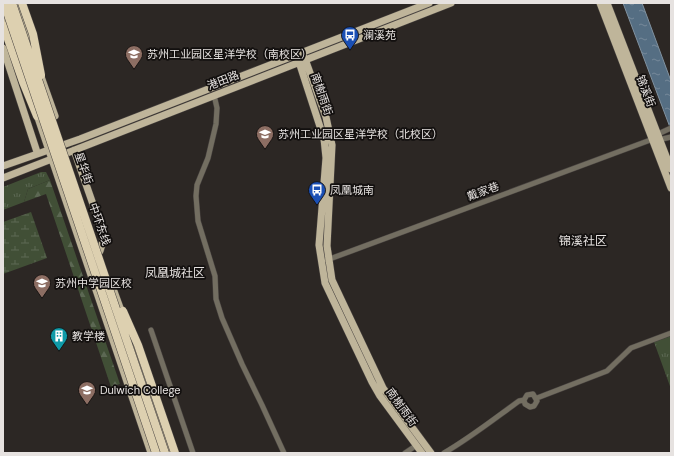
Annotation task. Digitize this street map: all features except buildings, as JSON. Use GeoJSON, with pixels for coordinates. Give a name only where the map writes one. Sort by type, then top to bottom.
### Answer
{"type":"FeatureCollection","features":[{"type":"Feature","properties":{"kind":"highway","name":"中环东线"},"geometry":{"type":"LineString","coordinates":[[4,3],[156,453]]}},
{"type":"Feature","properties":{"kind":"highway","name":"中环东线"},"geometry":{"type":"LineString","coordinates":[[12,3],[165,453]]}},
{"type":"Feature","properties":{"kind":"highway"},"geometry":{"type":"LineString","coordinates":[[22,3],[33,34],[49,111]]}},
{"type":"Feature","properties":{"kind":"highway"},"geometry":{"type":"LineString","coordinates":[[3,25],[23,82],[38,116]]}},
{"type":"Feature","properties":{"kind":"highway"},"geometry":{"type":"LineString","coordinates":[[103,269],[138,345],[175,453]]}},
{"type":"Feature","properties":{"kind":"main road","name":"星华街"},"geometry":{"type":"LineString","coordinates":[[16,3],[64,144],[71,152],[102,230],[103,241],[100,251],[170,453]]}},
{"type":"Feature","properties":{"kind":"main road","name":"港田路"},"geometry":{"type":"LineString","coordinates":[[3,166],[38,152],[64,144],[429,3]]}},
{"type":"Feature","properties":{"kind":"main road","name":"港田路"},"geometry":{"type":"LineString","coordinates":[[3,178],[451,3]]}},
{"type":"Feature","properties":{"kind":"main road","name":"锦溪街"},"geometry":{"type":"LineString","coordinates":[[600,3],[671,188]]}},
{"type":"Feature","properties":{"kind":"main road","name":"锦溪街"},"geometry":{"type":"LineString","coordinates":[[607,3],[671,169]]}},
{"type":"Feature","properties":{"kind":"main road"},"geometry":{"type":"LineString","coordinates":[[3,15],[151,453]]}},
{"type":"Feature","properties":{"kind":"main road"},"geometry":{"type":"LineString","coordinates":[[3,48],[38,152]]}},
{"type":"Feature","properties":{"kind":"main road","name":"南榭雨街"},"geometry":{"type":"LineString","coordinates":[[300,53],[324,139],[326,158],[319,245],[324,261],[337,294],[373,372],[398,410],[431,453]]}},
{"type":"Feature","properties":{"kind":"main road","name":"南榭雨街"},"geometry":{"type":"LineString","coordinates":[[324,261],[325,283],[363,366],[380,396],[422,453]]}},
{"type":"Feature","properties":{"kind":"street"},"geometry":{"type":"LineString","coordinates":[[214,95],[217,108],[216,124],[208,158],[198,185],[196,196],[198,221],[215,276],[216,299],[222,318],[284,453]]}},
{"type":"Feature","properties":{"kind":"street"},"geometry":{"type":"LineString","coordinates":[[670,128],[657,133],[653,139],[660,141],[671,137]]}},
{"type":"Feature","properties":{"kind":"street","name":"戴家巷"},"geometry":{"type":"LineString","coordinates":[[324,261],[653,139]]}},
{"type":"Feature","properties":{"kind":"street"},"geometry":{"type":"LineString","coordinates":[[151,330],[193,453]]}},
{"type":"Feature","properties":{"kind":"street"},"geometry":{"type":"LineString","coordinates":[[536,398],[607,371],[631,348],[671,333]]}},
{"type":"Feature","properties":{"kind":"street"},"geometry":{"type":"LineString","coordinates":[[444,453],[467,440],[475,432],[519,401],[524,400],[529,394],[533,394],[536,398]]}},
{"type":"Feature","properties":{"kind":"street"},"geometry":{"type":"LineString","coordinates":[[524,400],[526,405],[532,407],[536,403],[536,398]]}},
{"type":"Feature","properties":{"kind":"street"},"geometry":{"type":"LineString","coordinates":[[405,453],[417,446]]}},
{"type":"Feature","properties":{"kind":"green space"},"geometry":{"type":"Polygon","coordinates":[[[41,172],[46,172],[50,180],[28,189],[24,202],[3,210],[3,187],[41,172]]]}},
{"type":"Feature","properties":{"kind":"green space"},"geometry":{"type":"Polygon","coordinates":[[[50,180],[120,384],[111,387],[46,194],[24,202],[28,189],[50,180]]]}},
{"type":"Feature","properties":{"kind":"green space"},"geometry":{"type":"Polygon","coordinates":[[[31,212],[47,258],[3,274],[3,222],[31,212]]]}},
{"type":"Feature","properties":{"kind":"green space"},"geometry":{"type":"Polygon","coordinates":[[[671,336],[671,389],[654,342],[671,336]]]}},
{"type":"Feature","properties":{"kind":"water"},"geometry":{"type":"Polygon","coordinates":[[[623,3],[642,3],[671,81],[671,130],[623,3]]]}},
{"type":"Feature","properties":{"kind":"place","name":"澜溪苑"},"geometry":{"type":"Point","coordinates":[350,50]}},
{"type":"Feature","properties":{"kind":"place","name":"苏州工业园区星洋学校（南校区）"},"geometry":{"type":"Point","coordinates":[134,69]}},
{"type":"Feature","properties":{"kind":"place","name":"苏州工业园区星洋学校（北校区）"},"geometry":{"type":"Point","coordinates":[265,149]}},
{"type":"Feature","properties":{"kind":"place","name":"凤凰城南"},"geometry":{"type":"Point","coordinates":[317,205]}},
{"type":"Feature","properties":{"kind":"place","name":"苏州中学园区校"},"geometry":{"type":"Point","coordinates":[42,298]}},
{"type":"Feature","properties":{"kind":"place","name":"教学楼"},"geometry":{"type":"Point","coordinates":[59,351]}},
{"type":"Feature","properties":{"kind":"place","name":"Dulwich College"},"geometry":{"type":"Point","coordinates":[87,405]}},
{"type":"Feature","properties":{"kind":"district","name":"锦溪社区"},"geometry":{"type":"Point","coordinates":[583,241]}},
{"type":"Feature","properties":{"kind":"district","name":"凤凰城社区"},"geometry":{"type":"Point","coordinates":[175,273]}}]}
